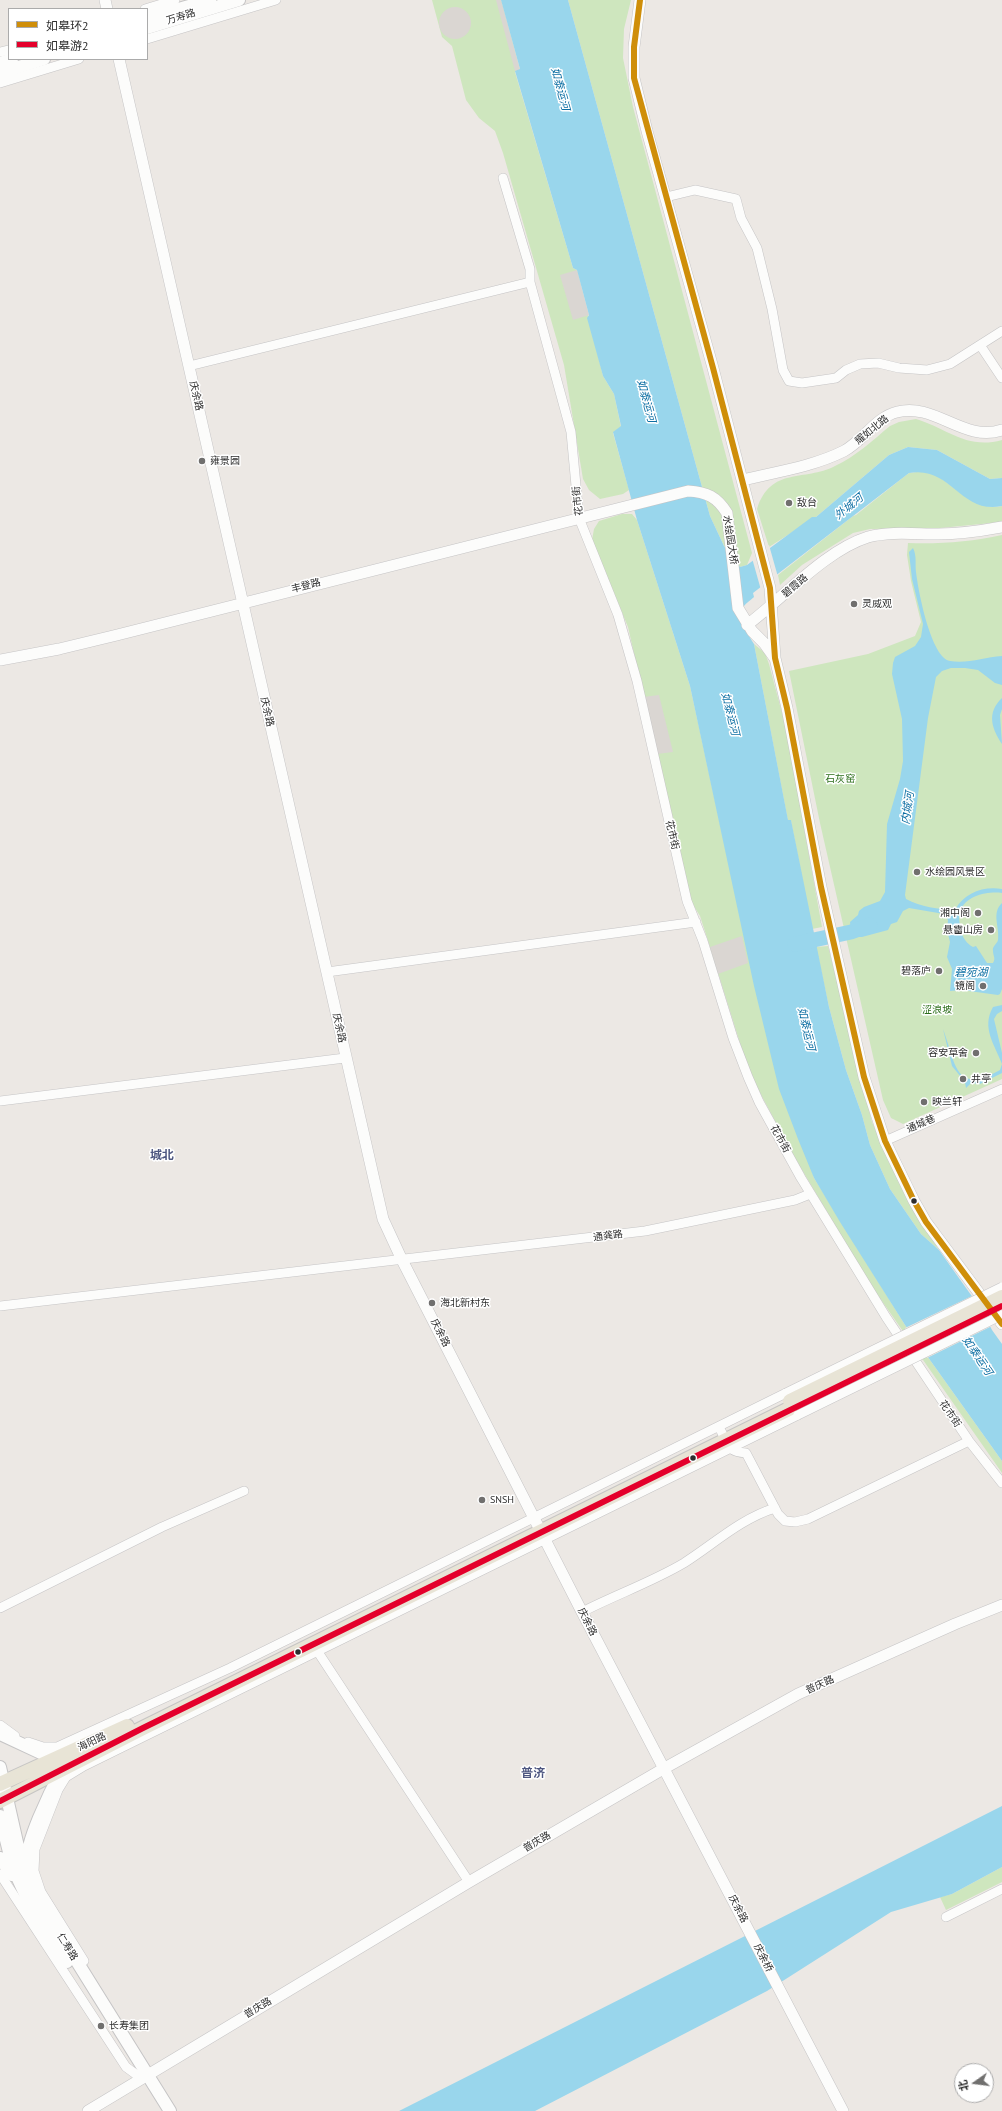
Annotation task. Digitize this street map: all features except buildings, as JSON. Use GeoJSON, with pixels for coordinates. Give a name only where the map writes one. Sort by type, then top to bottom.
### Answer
{"type":"FeatureCollection","features":[{"type":"Feature","properties":{"kind":"main road","name":"万寿路"},"geometry":{"type":"LineString","coordinates":[[148,18],[210,0]]}},
{"type":"Feature","properties":{"kind":"main road","name":"万寿路"},"geometry":{"type":"LineString","coordinates":[[148,28],[239,0]]}},
{"type":"Feature","properties":{"kind":"main road"},"geometry":{"type":"LineString","coordinates":[[0,73],[41,60]]}},
{"type":"Feature","properties":{"kind":"main road","name":"海阳路"},"geometry":{"type":"LineString","coordinates":[[4,1800],[61,1763],[208,1687],[724,1438],[1002,1297]]}},
{"type":"Feature","properties":{"kind":"main road","name":"海阳路"},"geometry":{"type":"LineString","coordinates":[[792,1404],[996,1306]]}},
{"type":"Feature","properties":{"kind":"main road","name":"海阳路"},"geometry":{"type":"LineString","coordinates":[[2,1783],[61,1763],[143,1728],[315,1648],[540,1528]]}},
{"type":"Feature","properties":{"kind":"main road"},"geometry":{"type":"LineString","coordinates":[[0,1734],[61,1763],[31,1839],[26,1859],[33,1892]]}},
{"type":"Feature","properties":{"kind":"main road","name":"仁寿路"},"geometry":{"type":"LineString","coordinates":[[0,1767],[4,1800],[21,1860],[33,1892],[144,2076],[162,2111]]}},
{"type":"Feature","properties":{"kind":"main road","name":"仁寿路"},"geometry":{"type":"LineString","coordinates":[[0,1816],[13,1868],[31,1907],[144,2076],[170,2111]]}},
{"type":"Feature","properties":{"kind":"main road"},"geometry":{"type":"LineString","coordinates":[[0,1858],[31,1907]]}},
{"type":"Feature","properties":{"kind":"street"},"geometry":{"type":"LineString","coordinates":[[148,8],[176,0]]}},
{"type":"Feature","properties":{"kind":"street"},"geometry":{"type":"LineString","coordinates":[[148,39],[276,0]]}},
{"type":"Feature","properties":{"kind":"street"},"geometry":{"type":"LineString","coordinates":[[640,0],[634,47],[634,78],[770,588],[773,605],[745,622],[774,658]]}},
{"type":"Feature","properties":{"kind":"street"},"geometry":{"type":"LineString","coordinates":[[0,82],[76,60]]}},
{"type":"Feature","properties":{"kind":"street","name":"庆余路"},"geometry":{"type":"LineString","coordinates":[[119,60],[379,1206],[402,1260],[582,1612],[748,1928]]}},
{"type":"Feature","properties":{"kind":"street","name":"花市街"},"geometry":{"type":"LineString","coordinates":[[503,178],[530,269],[530,282],[571,432],[579,518],[618,615],[637,682],[687,901],[696,922],[748,1077],[759,1102],[810,1194],[902,1342],[969,1441],[1002,1483]]}},
{"type":"Feature","properties":{"kind":"street"},"geometry":{"type":"LineString","coordinates":[[666,197],[695,190],[736,199],[741,218],[757,248],[772,309],[783,370],[789,381],[802,383],[836,378],[846,370],[860,364],[878,364],[899,368],[927,370],[950,364],[1002,331]]}},
{"type":"Feature","properties":{"kind":"street"},"geometry":{"type":"LineString","coordinates":[[189,366],[530,282]]}},
{"type":"Feature","properties":{"kind":"street"},"geometry":{"type":"LineString","coordinates":[[980,345],[1002,378]]}},
{"type":"Feature","properties":{"kind":"street","name":"耀如北路"},"geometry":{"type":"LineString","coordinates":[[742,480],[827,458],[859,441],[884,418],[897,412],[910,410],[926,412],[980,434],[1002,430]]}},
{"type":"Feature","properties":{"kind":"street","name":"水绘园大桥"},"geometry":{"type":"LineString","coordinates":[[612,510],[688,492],[700,492],[712,496],[720,503],[727,513],[738,608],[745,622]]}},
{"type":"Feature","properties":{"kind":"street","name":"丰登路"},"geometry":{"type":"LineString","coordinates":[[0,660],[59,649],[612,510]]}},
{"type":"Feature","properties":{"kind":"street","name":"碧霞路"},"geometry":{"type":"LineString","coordinates":[[1002,527],[960,533],[888,534],[869,537],[854,543],[820,564],[773,605],[772,635],[774,658],[787,708],[833,944],[864,1077],[885,1141],[901,1177],[926,1222],[996,1306],[1002,1324]]}},
{"type":"Feature","properties":{"kind":"street"},"geometry":{"type":"LineString","coordinates":[[327,972],[696,922]]}},
{"type":"Feature","properties":{"kind":"street"},"geometry":{"type":"LineString","coordinates":[[0,1101],[345,1058]]}},
{"type":"Feature","properties":{"kind":"street","name":"通城巷"},"geometry":{"type":"LineString","coordinates":[[885,1141],[1002,1089]]}},
{"type":"Feature","properties":{"kind":"street","name":"通龚路"},"geometry":{"type":"LineString","coordinates":[[0,1306],[645,1232],[794,1200],[810,1194]]}},
{"type":"Feature","properties":{"kind":"street"},"geometry":{"type":"LineString","coordinates":[[792,1404],[1002,1287]]}},
{"type":"Feature","properties":{"kind":"street"},"geometry":{"type":"LineString","coordinates":[[792,1404],[1002,1316]]}},
{"type":"Feature","properties":{"kind":"street"},"geometry":{"type":"LineString","coordinates":[[724,1438],[734,1452],[746,1453],[778,1514],[785,1521],[795,1522],[808,1519],[969,1441]]}},
{"type":"Feature","properties":{"kind":"street"},"geometry":{"type":"LineString","coordinates":[[0,1608],[162,1527],[244,1491]]}},
{"type":"Feature","properties":{"kind":"street"},"geometry":{"type":"LineString","coordinates":[[582,1612],[682,1563],[733,1528],[760,1512],[775,1508]]}},
{"type":"Feature","properties":{"kind":"street"},"geometry":{"type":"LineString","coordinates":[[0,1725],[11,1734],[26,1741],[43,1747],[57,1747],[540,1528]]}},
{"type":"Feature","properties":{"kind":"street","name":"普庆路"},"geometry":{"type":"LineString","coordinates":[[88,2111],[469,1882],[664,1769],[798,1694],[1002,1605]]}},
{"type":"Feature","properties":{"kind":"street"},"geometry":{"type":"LineString","coordinates":[[144,2076],[142,2055],[41,1892],[34,1871],[35,1848],[58,1790],[66,1777],[84,1766],[315,1648],[469,1882]]}},
{"type":"Feature","properties":{"kind":"street"},"geometry":{"type":"LineString","coordinates":[[0,1874],[126,2067],[144,2076]]}},
{"type":"Feature","properties":{"kind":"street"},"geometry":{"type":"LineString","coordinates":[[946,1917],[1002,1888]]}},
{"type":"Feature","properties":{"kind":"street","name":"庆余桥"},"geometry":{"type":"LineString","coordinates":[[748,1928],[843,2111]]}},
{"type":"Feature","properties":{"kind":"green space"},"geometry":{"type":"Polygon","coordinates":[[[432,0],[501,0],[520,70],[515,72],[573,268],[577,270],[603,376],[614,394],[621,427],[613,433],[629,490],[623,494],[600,499],[589,490],[583,479],[564,365],[503,153],[495,131],[479,118],[466,100],[452,46],[442,37],[432,0]]]}},
{"type":"Feature","properties":{"kind":"green space"},"geometry":{"type":"Polygon","coordinates":[[[568,0],[631,0],[624,29],[623,58],[633,107],[752,553],[747,565],[740,567],[724,546],[710,516],[568,0]]]}},
{"type":"Feature","properties":{"kind":"green space"},"geometry":{"type":"Polygon","coordinates":[[[916,419],[967,440],[989,442],[1002,440],[1002,478],[990,479],[937,450],[908,447],[889,455],[816,517],[769,547],[757,509],[763,495],[771,486],[790,477],[823,471],[835,466],[857,453],[890,426],[899,422],[916,419]]]}},
{"type":"Feature","properties":{"kind":"green space"},"geometry":{"type":"Polygon","coordinates":[[[924,471],[944,480],[971,500],[991,507],[1002,506],[1002,522],[940,528],[870,529],[853,533],[802,565],[780,585],[778,575],[909,473],[924,471]]]}},
{"type":"Feature","properties":{"kind":"green space"},"geometry":{"type":"Polygon","coordinates":[[[622,514],[632,514],[637,520],[690,686],[729,865],[814,1178],[905,1325],[1002,1461],[1002,1473],[870,1284],[792,1153],[749,1072],[700,916],[690,900],[628,627],[592,540],[594,529],[599,521],[622,514]]]}},
{"type":"Feature","properties":{"kind":"green space","name":"水绘园风景区"},"geometry":{"type":"Polygon","coordinates":[[[1002,535],[1002,1079],[903,1124],[891,1118],[883,1100],[820,823],[789,671],[868,654],[915,636],[921,622],[911,581],[907,555],[908,543],[955,542],[1002,535]]]}},
{"type":"Feature","properties":{"kind":"green space"},"geometry":{"type":"Polygon","coordinates":[[[754,644],[765,653],[786,728],[822,927],[812,929],[791,821],[788,821],[754,644]]]}},
{"type":"Feature","properties":{"kind":"green space"},"geometry":{"type":"Polygon","coordinates":[[[828,946],[872,1122],[910,1205],[939,1250],[921,1234],[890,1189],[870,1145],[862,1115],[846,1070],[829,1007],[816,947],[828,946]]]}},
{"type":"Feature","properties":{"kind":"green space"},"geometry":{"type":"Polygon","coordinates":[[[1002,1867],[1002,1882],[946,1910],[940,1897],[952,1894],[1002,1867]]]}},
{"type":"Feature","properties":{"kind":"shaded area"},"geometry":{"type":"Polygon","coordinates":[[[496,0],[501,0],[520,70],[515,71],[496,0]]]}},
{"type":"Feature","properties":{"kind":"shaded area"},"geometry":{"type":"Polygon","coordinates":[[[452,7],[458,7],[468,14],[471,23],[470,29],[464,36],[458,39],[452,39],[442,32],[439,26],[439,20],[446,10],[452,7]]]}},
{"type":"Feature","properties":{"kind":"shaded area"},"geometry":{"type":"Polygon","coordinates":[[[577,270],[589,315],[573,320],[560,275],[577,270]]]}},
{"type":"Feature","properties":{"kind":"shaded area"},"geometry":{"type":"Polygon","coordinates":[[[659,695],[673,752],[657,754],[643,697],[659,695]]]}},
{"type":"Feature","properties":{"kind":"shaded area"},"geometry":{"type":"Polygon","coordinates":[[[742,936],[748,963],[718,974],[710,947],[742,936]]]}},
{"type":"Feature","properties":{"kind":"water"},"geometry":{"type":"Polygon","coordinates":[[[501,0],[568,0],[710,516],[724,546],[740,567],[747,565],[812,517],[816,517],[889,455],[908,447],[937,450],[990,479],[1002,478],[1002,506],[988,507],[976,504],[946,482],[935,476],[923,472],[909,473],[753,593],[754,597],[744,606],[741,616],[746,631],[754,644],[788,820],[791,820],[829,1007],[846,1070],[862,1115],[870,1145],[890,1189],[921,1234],[939,1250],[981,1309],[992,1330],[1002,1344],[1002,1461],[905,1325],[840,1222],[814,1178],[779,1089],[754,986],[690,686],[637,520],[613,432],[621,426],[614,394],[603,376],[587,318],[589,315],[577,270],[573,268],[515,71],[520,69],[501,0]]]}},
{"type":"Feature","properties":{"kind":"water","name":"碧宛湖"},"geometry":{"type":"Polygon","coordinates":[[[913,548],[917,581],[923,607],[931,636],[937,648],[943,657],[950,661],[957,662],[1002,656],[1002,685],[995,683],[978,670],[965,668],[951,668],[942,671],[936,677],[928,718],[905,895],[906,899],[924,906],[955,910],[963,899],[975,892],[995,888],[1002,889],[1002,893],[978,895],[972,898],[963,906],[959,916],[962,935],[965,940],[973,947],[976,946],[987,963],[993,963],[993,949],[998,940],[996,916],[1002,903],[1002,989],[998,995],[962,990],[950,991],[952,969],[947,957],[950,942],[947,930],[948,920],[944,914],[909,908],[903,911],[897,922],[891,924],[888,930],[862,937],[855,937],[851,932],[850,922],[858,915],[859,911],[864,907],[880,901],[885,892],[887,824],[900,779],[903,761],[902,719],[892,674],[893,663],[895,657],[915,646],[921,637],[923,624],[912,579],[909,552],[913,548]]]}},
{"type":"Feature","properties":{"kind":"water"},"geometry":{"type":"Polygon","coordinates":[[[1002,698],[1002,709],[1000,715],[1002,744],[993,727],[992,715],[994,709],[1002,698]]]}},
{"type":"Feature","properties":{"kind":"water"},"geometry":{"type":"Polygon","coordinates":[[[1002,1005],[1002,1011],[997,1014],[994,1019],[1002,1053],[1002,1064],[990,1036],[988,1022],[993,1007],[1002,1005]]]}},
{"type":"Feature","properties":{"kind":"water"},"geometry":{"type":"Polygon","coordinates":[[[943,1029],[955,1064],[959,1072],[965,1077],[974,1079],[985,1077],[1000,1070],[1002,1064],[1002,1073],[980,1084],[971,1083],[966,1088],[965,1082],[952,1066],[943,1029]]]}},
{"type":"Feature","properties":{"kind":"water"},"geometry":{"type":"Polygon","coordinates":[[[1002,1806],[1002,1867],[952,1894],[891,1912],[767,1991],[535,2111],[399,2111],[1002,1806]]]}},
{"type":"Feature","properties":{"kind":"pier"},"geometry":{"type":"Polygon","coordinates":[[[769,545],[778,577],[761,590],[752,558],[769,545]]]}},
{"type":"Feature","properties":{"kind":"pier"},"geometry":{"type":"Polygon","coordinates":[[[974,1295],[992,1326],[927,1358],[905,1328],[974,1295]]]}},
{"type":"Feature","properties":{"kind":"waterway","name":"内城河"},"geometry":{"type":"LineString","coordinates":[[795,944],[851,932],[870,925]]}},
{"type":"Feature","properties":{"kind":"transit line","name":"如皋环2"},"geometry":{"type":"LineString","coordinates":[[640,0],[634,47],[634,78],[713,368],[770,588],[775,658],[787,708],[821,887],[864,1077],[885,1141],[914,1201],[926,1222],[1002,1324]]}},
{"type":"Feature","properties":{"kind":"transit line","name":"如皋游2"},"geometry":{"type":"LineString","coordinates":[[0,1801],[143,1728],[1002,1306]]}},
{"type":"Feature","properties":{"kind":"place","name":"雍景园"},"geometry":{"type":"Point","coordinates":[202,461]}},
{"type":"Feature","properties":{"kind":"place","name":"敌台"},"geometry":{"type":"Point","coordinates":[789,503]}},
{"type":"Feature","properties":{"kind":"place","name":"灵威观"},"geometry":{"type":"Point","coordinates":[854,604]}},
{"type":"Feature","properties":{"kind":"place","name":"水绘园风景区"},"geometry":{"type":"Point","coordinates":[917,872]}},
{"type":"Feature","properties":{"kind":"place","name":"湘中阁"},"geometry":{"type":"Point","coordinates":[978,913]}},
{"type":"Feature","properties":{"kind":"place","name":"悬霤山房"},"geometry":{"type":"Point","coordinates":[991,930]}},
{"type":"Feature","properties":{"kind":"place","name":"碧落庐"},"geometry":{"type":"Point","coordinates":[939,971]}},
{"type":"Feature","properties":{"kind":"place","name":"镜阁"},"geometry":{"type":"Point","coordinates":[983,986]}},
{"type":"Feature","properties":{"kind":"place","name":"容安草舍"},"geometry":{"type":"Point","coordinates":[976,1053]}},
{"type":"Feature","properties":{"kind":"place","name":"井亭"},"geometry":{"type":"Point","coordinates":[963,1079]}},
{"type":"Feature","properties":{"kind":"place","name":"映兰轩"},"geometry":{"type":"Point","coordinates":[924,1102]}},
{"type":"Feature","properties":{"kind":"place","name":"海北新村东"},"geometry":{"type":"Point","coordinates":[432,1303]}},
{"type":"Feature","properties":{"kind":"place","name":"SNSH"},"geometry":{"type":"Point","coordinates":[482,1500]}},
{"type":"Feature","properties":{"kind":"place","name":"长寿集团"},"geometry":{"type":"Point","coordinates":[101,2026]}},
{"type":"Feature","properties":{"kind":"district","name":"城北"},"geometry":{"type":"Point","coordinates":[162,1156]}},
{"type":"Feature","properties":{"kind":"district","name":"普济"},"geometry":{"type":"Point","coordinates":[533,1774]}},
{"type":"Feature","properties":{"kind":"water label","name":"如泰运河"},"geometry":{"type":"Point","coordinates":[560,89]}},
{"type":"Feature","properties":{"kind":"water label","name":"如泰运河"},"geometry":{"type":"Point","coordinates":[646,401]}},
{"type":"Feature","properties":{"kind":"water label","name":"外城河"},"geometry":{"type":"Point","coordinates":[849,507]}},
{"type":"Feature","properties":{"kind":"water label","name":"如泰运河"},"geometry":{"type":"Point","coordinates":[730,714]}},
{"type":"Feature","properties":{"kind":"water label","name":"如泰运河"},"geometry":{"type":"Point","coordinates":[806,1029]}},
{"type":"Feature","properties":{"kind":"water label","name":"如泰运河"},"geometry":{"type":"Point","coordinates":[977,1356]}},
{"type":"Feature","properties":{"kind":"park label","name":"石灰窑"},"geometry":{"type":"Point","coordinates":[840,779]}},
{"type":"Feature","properties":{"kind":"park label","name":"涩浪坡"},"geometry":{"type":"Point","coordinates":[937,1010]}}]}
